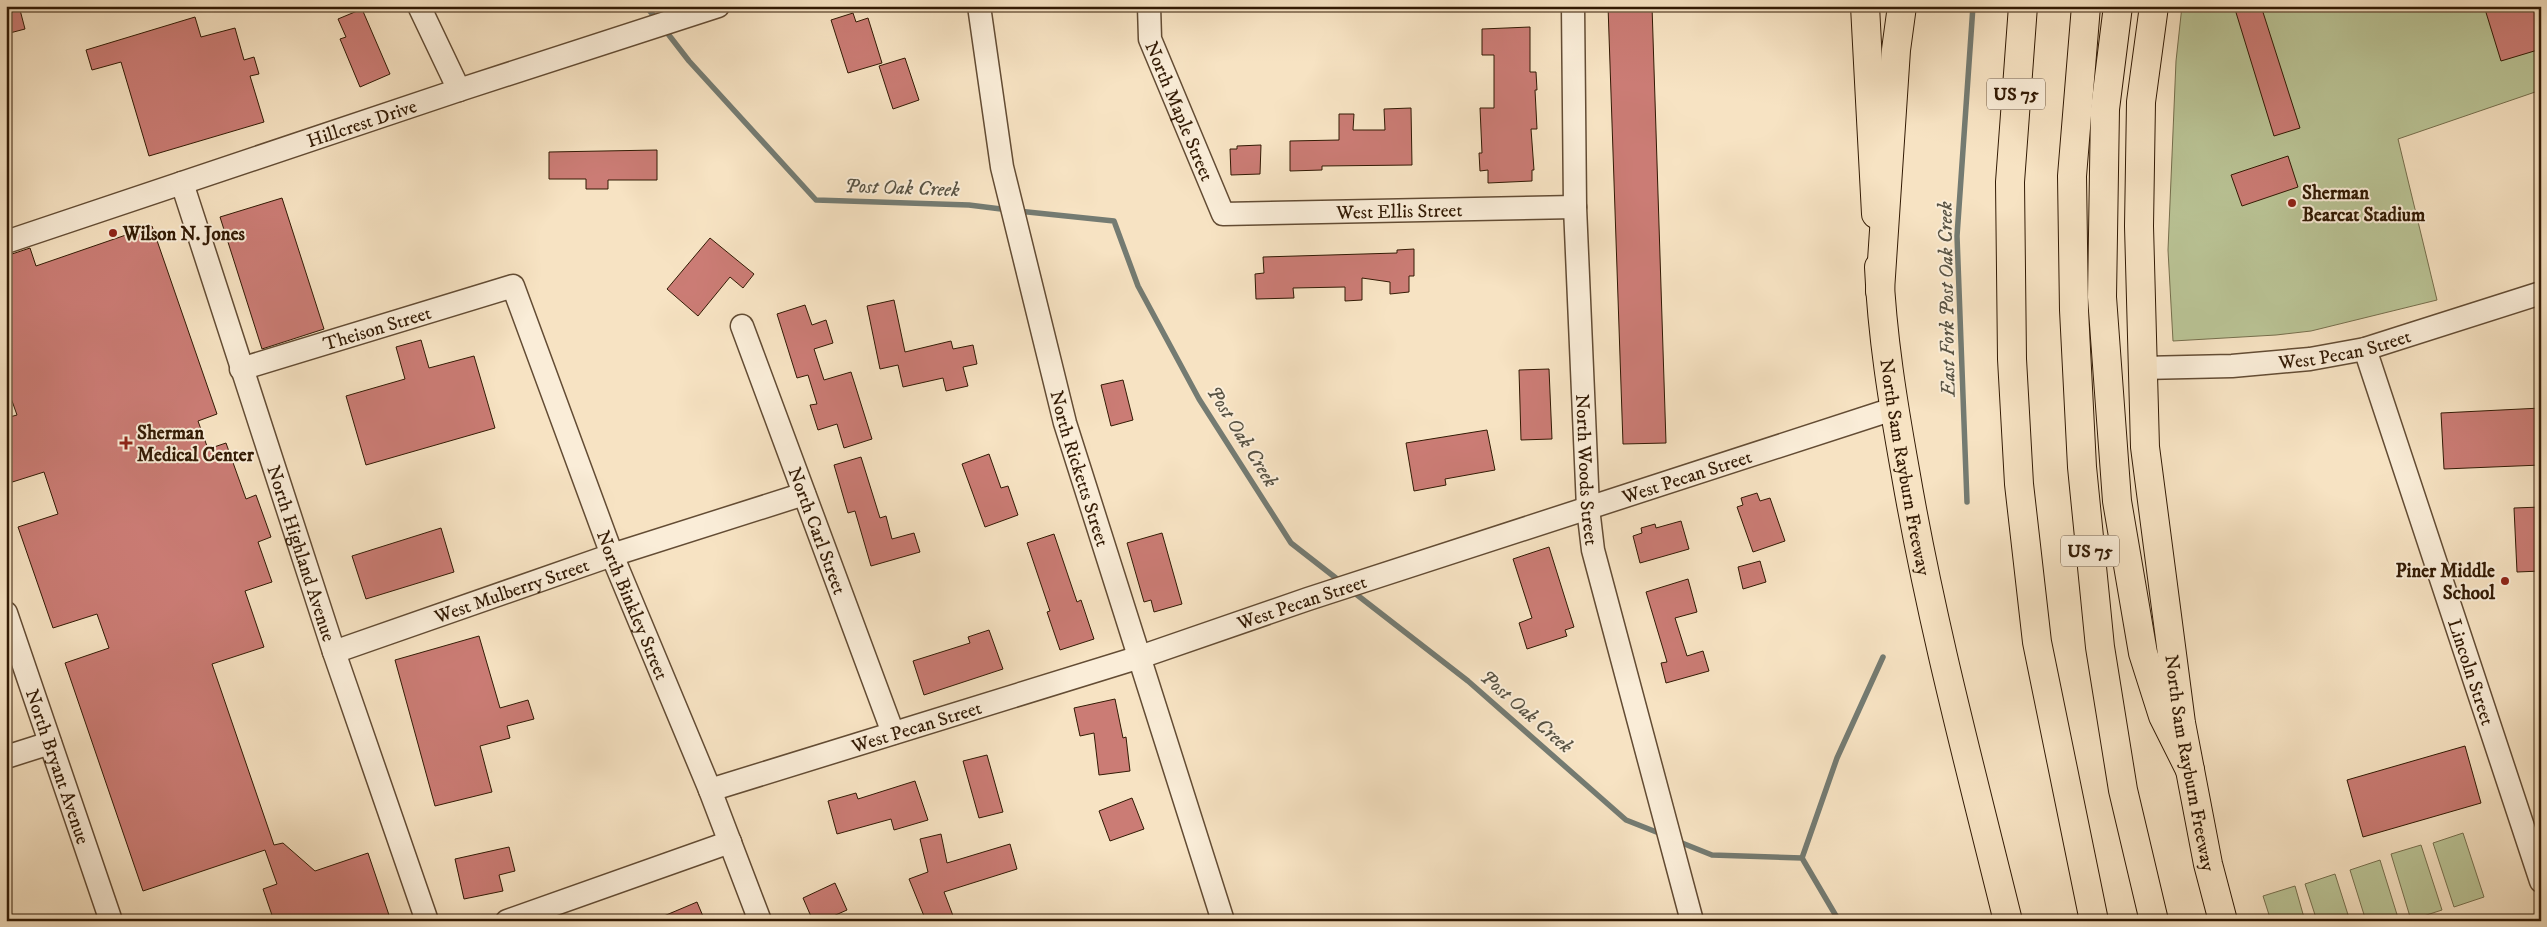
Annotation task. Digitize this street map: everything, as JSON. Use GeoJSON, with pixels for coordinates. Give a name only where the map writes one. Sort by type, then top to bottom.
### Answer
{"type":"FeatureCollection","features":[{"type":"Feature","properties":{"kind":"main road","name":"North Sam Rayburn Freeway"},"geometry":{"type":"LineString","coordinates":[[1865,6],[1880,291],[1893,409],[1918,546],[1944,668],[2008,921]]}},
{"type":"Feature","properties":{"kind":"main road"},"geometry":{"type":"LineString","coordinates":[[1880,291],[1885,190],[1896,50],[1902,6]]}},
{"type":"Feature","properties":{"kind":"main road","name":"US 75"},"geometry":{"type":"LineString","coordinates":[[2023,6],[2010,182],[2012,359],[2019,484],[2037,642],[2094,921]]}},
{"type":"Feature","properties":{"kind":"main road","name":"US 75"},"geometry":{"type":"LineString","coordinates":[[2086,6],[2072,176],[2074,310],[2082,467],[2100,647],[2123,790],[2154,921]]}},
{"type":"Feature","properties":{"kind":"main road"},"geometry":{"type":"LineString","coordinates":[[2118,6],[2105,109],[2102,297],[2117,501],[2143,653],[2163,716],[2190,770]]}},
{"type":"Feature","properties":{"kind":"main road","name":"North Sam Rayburn Freeway"},"geometry":{"type":"LineString","coordinates":[[2154,6],[2141,102],[2139,226],[2146,448],[2182,723],[2208,864],[2223,921]]}},
{"type":"Feature","properties":{"kind":"street"},"geometry":{"type":"LineString","coordinates":[[419,6],[459,90]]}},
{"type":"Feature","properties":{"kind":"street","name":"Hillcrest Drive"},"geometry":{"type":"LineString","coordinates":[[6,242],[459,90],[718,6]]}},
{"type":"Feature","properties":{"kind":"street","name":"North Ricketts Street"},"geometry":{"type":"LineString","coordinates":[[979,6],[1002,168],[1065,423],[1223,921]]}},
{"type":"Feature","properties":{"kind":"street","name":"North Maple Street"},"geometry":{"type":"LineString","coordinates":[[1149,6],[1150,39],[1223,214]]}},
{"type":"Feature","properties":{"kind":"street","name":"North Woods Street"},"geometry":{"type":"LineString","coordinates":[[1573,6],[1575,206],[1588,508],[1593,550],[1692,921]]}},
{"type":"Feature","properties":{"kind":"street","name":"North Highland Avenue"},"geometry":{"type":"LineString","coordinates":[[182,183],[334,652],[427,921]]}},
{"type":"Feature","properties":{"kind":"street","name":"West Ellis Street"},"geometry":{"type":"LineString","coordinates":[[1223,214],[1575,206]]}},
{"type":"Feature","properties":{"kind":"street","name":"Theison Street"},"geometry":{"type":"LineString","coordinates":[[241,369],[512,286]]}},
{"type":"Feature","properties":{"kind":"street","name":"North Binkley Street"},"geometry":{"type":"LineString","coordinates":[[512,286],[612,555],[710,790],[760,921]]}},
{"type":"Feature","properties":{"kind":"street","name":"West Pecan Street"},"geometry":{"type":"LineString","coordinates":[[2142,368],[2232,366],[2310,359],[2365,349],[2541,294]]}},
{"type":"Feature","properties":{"kind":"street","name":"North Carl Street"},"geometry":{"type":"LineString","coordinates":[[742,326],[893,733]]}},
{"type":"Feature","properties":{"kind":"street","name":"Lincoln Street"},"geometry":{"type":"LineString","coordinates":[[2365,349],[2541,881]]}},
{"type":"Feature","properties":{"kind":"street","name":"West Pecan Street"},"geometry":{"type":"LineString","coordinates":[[710,790],[1140,658],[1308,599],[1893,409]]}},
{"type":"Feature","properties":{"kind":"street","name":"West Mulberry Street"},"geometry":{"type":"LineString","coordinates":[[334,652],[612,555],[804,494]]}},
{"type":"Feature","properties":{"kind":"street","name":"North Bryant Avenue"},"geometry":{"type":"LineString","coordinates":[[6,613],[111,921]]}},
{"type":"Feature","properties":{"kind":"street"},"geometry":{"type":"LineString","coordinates":[[6,757],[50,743]]}},
{"type":"Feature","properties":{"kind":"street"},"geometry":{"type":"LineString","coordinates":[[507,921],[730,842]]}},
{"type":"Feature","properties":{"kind":"green space","name":"Sherman Bearcat Stadium"},"geometry":{"type":"Polygon","coordinates":[[[2182,6],[2541,6],[2541,90],[2398,139],[2437,300],[2311,331],[2173,341],[2168,250],[2176,61],[2182,6]]]}},
{"type":"Feature","properties":{"kind":"green space"},"geometry":{"type":"Polygon","coordinates":[[[2463,833],[2484,897],[2454,907],[2433,843],[2463,833]]]}},
{"type":"Feature","properties":{"kind":"green space"},"geometry":{"type":"Polygon","coordinates":[[[2421,845],[2442,910],[2411,920],[2391,854],[2421,845]]]}},
{"type":"Feature","properties":{"kind":"green space"},"geometry":{"type":"Polygon","coordinates":[[[2380,860],[2399,921],[2366,921],[2350,870],[2380,860]]]}},
{"type":"Feature","properties":{"kind":"green space"},"geometry":{"type":"Polygon","coordinates":[[[2335,874],[2350,921],[2317,921],[2305,884],[2335,874]]]}},
{"type":"Feature","properties":{"kind":"green space"},"geometry":{"type":"Polygon","coordinates":[[[2295,886],[2305,921],[2271,921],[2263,896],[2295,886]]]}},
{"type":"Feature","properties":{"kind":"building"},"geometry":{"type":"Polygon","coordinates":[[[6,6],[19,6],[25,29],[6,34],[6,6]]]}},
{"type":"Feature","properties":{"kind":"building"},"geometry":{"type":"Polygon","coordinates":[[[1608,6],[1652,6],[1666,443],[1623,444],[1608,6]]]}},
{"type":"Feature","properties":{"kind":"building"},"geometry":{"type":"Polygon","coordinates":[[[2234,6],[2261,6],[2300,128],[2274,136],[2234,6]]]}},
{"type":"Feature","properties":{"kind":"building"},"geometry":{"type":"Polygon","coordinates":[[[2484,6],[2541,6],[2541,49],[2501,61],[2484,6]]]}},
{"type":"Feature","properties":{"kind":"building"},"geometry":{"type":"Polygon","coordinates":[[[362,9],[390,74],[360,87],[340,39],[346,37],[338,19],[362,9]]]}},
{"type":"Feature","properties":{"kind":"building"},"geometry":{"type":"Polygon","coordinates":[[[853,13],[856,22],[868,18],[882,63],[848,73],[831,20],[853,13]]]}},
{"type":"Feature","properties":{"kind":"building"},"geometry":{"type":"Polygon","coordinates":[[[195,17],[201,37],[235,28],[244,60],[254,57],[259,74],[250,76],[264,122],[149,156],[121,62],[92,70],[86,50],[195,17]]]}},
{"type":"Feature","properties":{"kind":"building"},"geometry":{"type":"Polygon","coordinates":[[[1530,27],[1530,72],[1536,72],[1537,90],[1535,90],[1537,129],[1531,129],[1534,170],[1532,170],[1532,181],[1488,183],[1488,170],[1480,171],[1479,153],[1482,153],[1480,108],[1494,108],[1494,55],[1482,55],[1482,29],[1530,27]]]}},
{"type":"Feature","properties":{"kind":"building"},"geometry":{"type":"Polygon","coordinates":[[[905,58],[919,100],[893,109],[879,66],[905,58]]]}},
{"type":"Feature","properties":{"kind":"building"},"geometry":{"type":"Polygon","coordinates":[[[1411,108],[1412,165],[1322,166],[1322,170],[1290,171],[1290,141],[1339,140],[1339,114],[1354,114],[1353,130],[1385,130],[1384,109],[1411,108]]]}},
{"type":"Feature","properties":{"kind":"building"},"geometry":{"type":"Polygon","coordinates":[[[1261,145],[1260,174],[1231,175],[1230,149],[1237,149],[1237,146],[1261,145]]]}},
{"type":"Feature","properties":{"kind":"building"},"geometry":{"type":"Polygon","coordinates":[[[657,150],[657,180],[608,180],[608,189],[586,189],[586,179],[549,179],[549,152],[657,150]]]}},
{"type":"Feature","properties":{"kind":"building"},"geometry":{"type":"Polygon","coordinates":[[[2288,156],[2298,187],[2242,206],[2231,175],[2288,156]]]}},
{"type":"Feature","properties":{"kind":"building"},"geometry":{"type":"Polygon","coordinates":[[[282,198],[324,329],[262,349],[220,217],[282,198]]]}},
{"type":"Feature","properties":{"kind":"building","name":"Sherman Medical Center"},"geometry":{"type":"Polygon","coordinates":[[[152,226],[217,414],[198,421],[208,449],[226,443],[246,499],[256,495],[271,537],[258,542],[272,582],[245,591],[264,647],[212,664],[274,845],[283,843],[315,871],[368,853],[391,921],[274,921],[263,889],[277,884],[265,850],[143,891],[65,663],[109,648],[97,614],[53,628],[18,527],[58,514],[44,472],[6,484],[6,418],[17,415],[6,384],[6,256],[30,248],[36,266],[152,226]]]}},
{"type":"Feature","properties":{"kind":"building"},"geometry":{"type":"Polygon","coordinates":[[[710,238],[754,274],[743,288],[730,277],[698,316],[667,289],[710,238]]]}},
{"type":"Feature","properties":{"kind":"building"},"geometry":{"type":"Polygon","coordinates":[[[1414,249],[1414,276],[1409,276],[1409,292],[1390,294],[1390,282],[1362,278],[1362,300],[1345,301],[1345,287],[1293,288],[1294,298],[1256,299],[1255,274],[1264,273],[1263,257],[1397,253],[1397,250],[1414,249]]]}},
{"type":"Feature","properties":{"kind":"building"},"geometry":{"type":"Polygon","coordinates":[[[894,300],[905,352],[951,341],[953,349],[973,345],[977,364],[963,367],[968,386],[946,391],[943,378],[903,387],[898,365],[880,369],[867,306],[894,300]]]}},
{"type":"Feature","properties":{"kind":"building"},"geometry":{"type":"Polygon","coordinates":[[[805,305],[812,325],[826,320],[833,343],[814,349],[824,380],[851,372],[872,439],[844,448],[837,424],[818,430],[810,405],[817,404],[808,375],[797,378],[777,314],[805,305]]]}},
{"type":"Feature","properties":{"kind":"building"},"geometry":{"type":"Polygon","coordinates":[[[421,340],[429,368],[474,356],[495,428],[366,465],[346,396],[405,379],[396,347],[421,340]]]}},
{"type":"Feature","properties":{"kind":"building"},"geometry":{"type":"Polygon","coordinates":[[[1549,369],[1552,439],[1521,440],[1519,370],[1549,369]]]}},
{"type":"Feature","properties":{"kind":"building"},"geometry":{"type":"Polygon","coordinates":[[[1123,380],[1133,420],[1111,426],[1101,385],[1123,380]]]}},
{"type":"Feature","properties":{"kind":"building"},"geometry":{"type":"Polygon","coordinates":[[[2541,408],[2541,465],[2444,469],[2441,413],[2541,408]]]}},
{"type":"Feature","properties":{"kind":"building"},"geometry":{"type":"Polygon","coordinates":[[[1487,430],[1495,470],[1445,479],[1446,485],[1414,491],[1406,443],[1487,430]]]}},
{"type":"Feature","properties":{"kind":"building"},"geometry":{"type":"Polygon","coordinates":[[[989,454],[1001,488],[1008,486],[1018,515],[985,527],[962,464],[989,454]]]}},
{"type":"Feature","properties":{"kind":"building"},"geometry":{"type":"Polygon","coordinates":[[[861,457],[880,518],[886,516],[892,539],[914,533],[920,552],[871,566],[855,511],[848,513],[834,465],[861,457]]]}},
{"type":"Feature","properties":{"kind":"building"},"geometry":{"type":"Polygon","coordinates":[[[1757,493],[1760,501],[1770,498],[1785,541],[1753,552],[1737,507],[1743,505],[1741,498],[1757,493]]]}},
{"type":"Feature","properties":{"kind":"building"},"geometry":{"type":"Polygon","coordinates":[[[2541,507],[2541,571],[2517,572],[2514,508],[2541,507]]]}},
{"type":"Feature","properties":{"kind":"building"},"geometry":{"type":"Polygon","coordinates":[[[1681,521],[1689,549],[1640,563],[1633,536],[1642,533],[1641,528],[1655,524],[1656,528],[1681,521]]]}},
{"type":"Feature","properties":{"kind":"building"},"geometry":{"type":"Polygon","coordinates":[[[441,528],[454,572],[366,599],[352,556],[441,528]]]}},
{"type":"Feature","properties":{"kind":"building"},"geometry":{"type":"Polygon","coordinates":[[[1162,533],[1182,604],[1154,612],[1151,600],[1144,602],[1127,543],[1162,533]]]}},
{"type":"Feature","properties":{"kind":"building"},"geometry":{"type":"Polygon","coordinates":[[[1054,534],[1077,602],[1081,600],[1094,639],[1060,650],[1047,612],[1050,611],[1027,543],[1054,534]]]}},
{"type":"Feature","properties":{"kind":"building"},"geometry":{"type":"Polygon","coordinates":[[[1549,547],[1574,627],[1565,630],[1567,636],[1527,649],[1519,623],[1532,618],[1513,559],[1549,547]]]}},
{"type":"Feature","properties":{"kind":"building"},"geometry":{"type":"Polygon","coordinates":[[[1760,561],[1766,582],[1743,589],[1738,567],[1760,561]]]}},
{"type":"Feature","properties":{"kind":"building"},"geometry":{"type":"Polygon","coordinates":[[[1688,579],[1697,612],[1675,618],[1687,656],[1703,651],[1709,671],[1666,683],[1661,663],[1667,662],[1646,592],[1688,579]]]}},
{"type":"Feature","properties":{"kind":"building"},"geometry":{"type":"Polygon","coordinates":[[[989,630],[1003,669],[924,695],[913,661],[970,643],[968,637],[989,630]]]}},
{"type":"Feature","properties":{"kind":"building"},"geometry":{"type":"Polygon","coordinates":[[[479,636],[500,708],[528,700],[534,719],[507,726],[510,738],[480,746],[492,792],[435,806],[395,660],[479,636]]]}},
{"type":"Feature","properties":{"kind":"building"},"geometry":{"type":"Polygon","coordinates":[[[1115,699],[1123,738],[1126,737],[1130,771],[1099,775],[1094,733],[1080,736],[1074,708],[1115,699]]]}},
{"type":"Feature","properties":{"kind":"building"},"geometry":{"type":"Polygon","coordinates":[[[2465,746],[2481,803],[2363,837],[2347,780],[2465,746]]]}},
{"type":"Feature","properties":{"kind":"building"},"geometry":{"type":"Polygon","coordinates":[[[987,755],[1003,812],[979,818],[963,761],[987,755]]]}},
{"type":"Feature","properties":{"kind":"building"},"geometry":{"type":"Polygon","coordinates":[[[915,781],[928,820],[894,830],[891,819],[837,834],[828,801],[856,793],[858,799],[915,781]]]}},
{"type":"Feature","properties":{"kind":"building"},"geometry":{"type":"Polygon","coordinates":[[[1132,798],[1144,829],[1110,841],[1099,811],[1132,798]]]}},
{"type":"Feature","properties":{"kind":"building"},"geometry":{"type":"Polygon","coordinates":[[[941,834],[947,863],[1010,844],[1017,869],[944,892],[955,921],[926,921],[909,879],[928,872],[920,839],[941,834]]]}},
{"type":"Feature","properties":{"kind":"building"},"geometry":{"type":"Polygon","coordinates":[[[509,847],[515,871],[499,875],[503,891],[464,899],[455,859],[509,847]]]}},
{"type":"Feature","properties":{"kind":"building"},"geometry":{"type":"Polygon","coordinates":[[[835,883],[847,910],[822,921],[813,921],[803,898],[835,883]]]}},
{"type":"Feature","properties":{"kind":"building"},"geometry":{"type":"Polygon","coordinates":[[[697,902],[705,921],[652,921],[697,902]]]}},
{"type":"Feature","properties":{"kind":"waterway","name":"Post Oak Creek"},"geometry":{"type":"LineString","coordinates":[[646,6],[657,20]]}},
{"type":"Feature","properties":{"kind":"waterway","name":"East Fork Post Oak Creek"},"geometry":{"type":"LineString","coordinates":[[1967,502],[1957,236],[1973,6]]}},
{"type":"Feature","properties":{"kind":"waterway","name":"Post Oak Creek"},"geometry":{"type":"LineString","coordinates":[[665,30],[689,61],[816,200],[969,205],[1009,210]]}},
{"type":"Feature","properties":{"kind":"waterway","name":"Post Oak Creek"},"geometry":{"type":"LineString","coordinates":[[1018,211],[1114,221],[1138,286],[1199,399],[1291,543],[1341,582]]}},
{"type":"Feature","properties":{"kind":"waterway","name":"Post Oak Creek"},"geometry":{"type":"LineString","coordinates":[[1352,591],[1468,681],[1626,820],[1664,835]]}},
{"type":"Feature","properties":{"kind":"waterway","name":"East Fork Post Oak Creek"},"geometry":{"type":"LineString","coordinates":[[1802,858],[1837,758],[1883,657]]}},
{"type":"Feature","properties":{"kind":"waterway","name":"Post Oak Creek"},"geometry":{"type":"LineString","coordinates":[[1677,841],[1712,855],[1802,858],[1839,921]]}},
{"type":"Feature","properties":{"kind":"place","name":"Sherman Bearcat Stadium"},"geometry":{"type":"Point","coordinates":[2292,203]}},
{"type":"Feature","properties":{"kind":"place","name":"Wilson N. Jones"},"geometry":{"type":"Point","coordinates":[113,233]}},
{"type":"Feature","properties":{"kind":"place","name":"Sherman Medical Center"},"geometry":{"type":"Point","coordinates":[126,443]}},
{"type":"Feature","properties":{"kind":"place","name":"Piner Middle School"},"geometry":{"type":"Point","coordinates":[2505,581]}}]}
